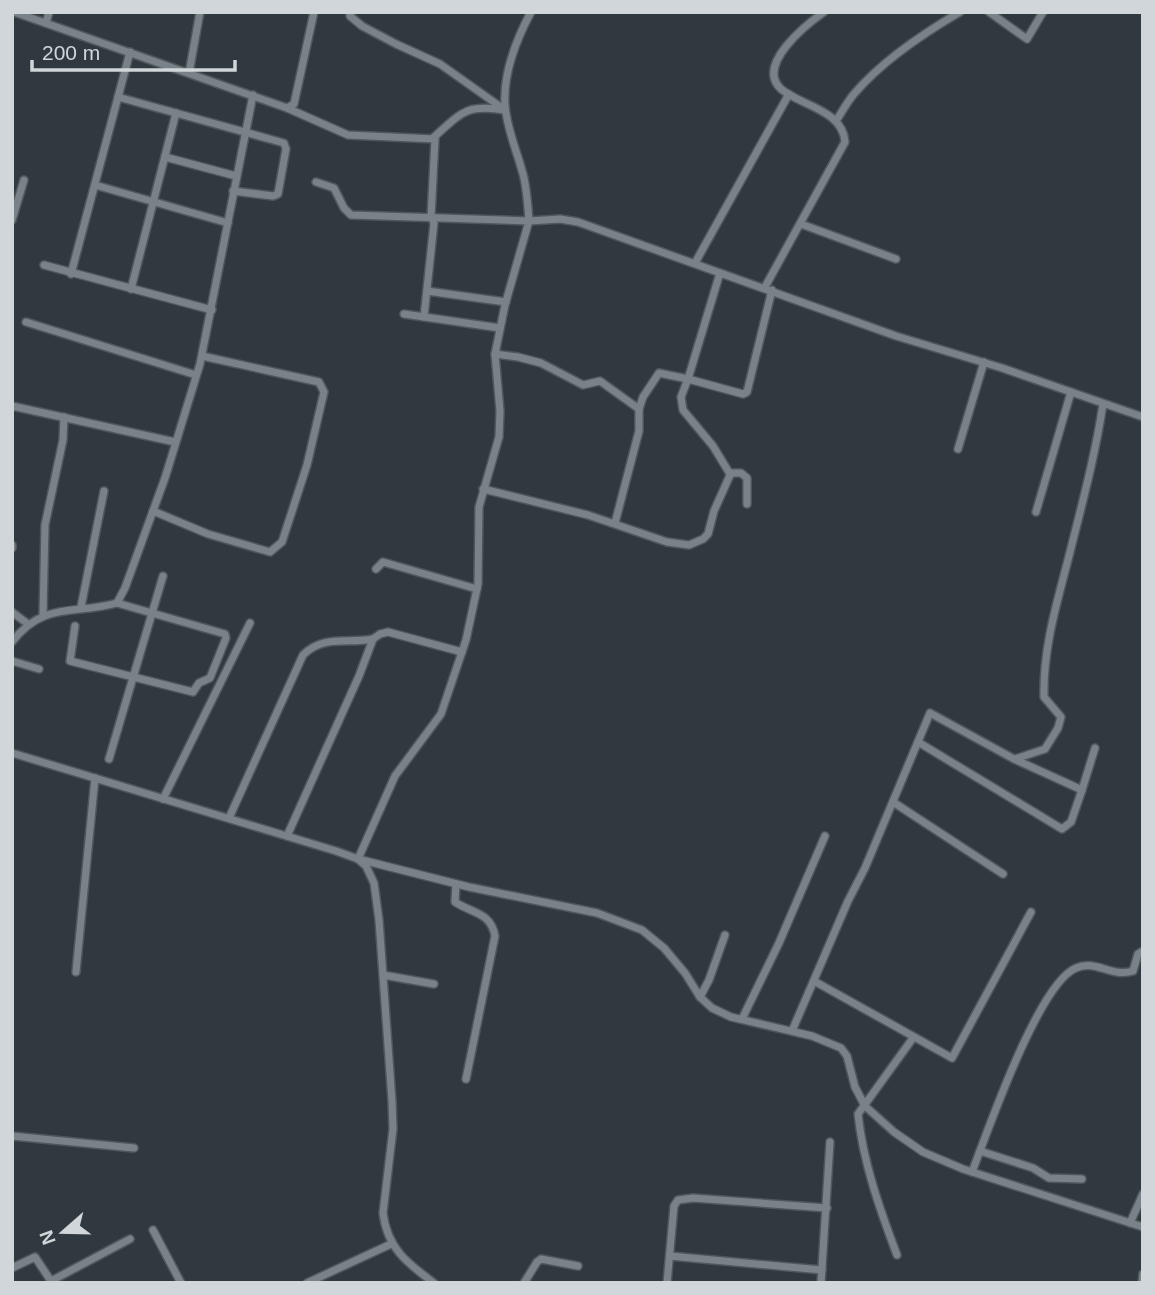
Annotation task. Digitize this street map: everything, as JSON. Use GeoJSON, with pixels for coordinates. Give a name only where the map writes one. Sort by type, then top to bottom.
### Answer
{"type":"FeatureCollection","features":[{"type":"Feature","properties":{"kind":"street"},"geometry":{"type":"LineString","coordinates":[[14,12],[253,95],[348,135],[433,138],[457,117],[478,106],[506,110]]}},
{"type":"Feature","properties":{"kind":"street"},"geometry":{"type":"LineString","coordinates":[[46,23],[49,12]]}},
{"type":"Feature","properties":{"kind":"street"},"geometry":{"type":"LineString","coordinates":[[189,73],[200,12]]}},
{"type":"Feature","properties":{"kind":"street"},"geometry":{"type":"LineString","coordinates":[[287,108],[294,104],[314,12]]}},
{"type":"Feature","properties":{"kind":"street"},"geometry":{"type":"LineString","coordinates":[[350,12],[362,26],[440,64],[506,110]]}},
{"type":"Feature","properties":{"kind":"street"},"geometry":{"type":"LineString","coordinates":[[358,859],[395,776],[441,714],[462,652],[477,589],[479,507],[500,426],[495,354],[506,302],[529,221],[523,175],[515,153],[506,110],[506,80],[511,56],[531,12]]}},
{"type":"Feature","properties":{"kind":"street"},"geometry":{"type":"LineString","coordinates":[[615,523],[639,431],[639,409],[643,397],[659,373],[743,394],[747,392],[768,289],[845,142],[844,134],[836,121],[781,88],[777,81],[775,67],[798,31],[824,12]]}},
{"type":"Feature","properties":{"kind":"street"},"geometry":{"type":"LineString","coordinates":[[836,121],[854,94],[883,68],[919,39],[960,12]]}},
{"type":"Feature","properties":{"kind":"street"},"geometry":{"type":"LineString","coordinates":[[989,12],[1027,39],[1043,12]]}},
{"type":"Feature","properties":{"kind":"street"},"geometry":{"type":"LineString","coordinates":[[71,274],[130,52]]}},
{"type":"Feature","properties":{"kind":"street"},"geometry":{"type":"LineString","coordinates":[[695,263],[789,93]]}},
{"type":"Feature","properties":{"kind":"street"},"geometry":{"type":"LineString","coordinates":[[117,603],[153,511],[202,356],[253,95]]}},
{"type":"Feature","properties":{"kind":"street"},"geometry":{"type":"LineString","coordinates":[[118,97],[245,131],[286,145],[279,191],[273,196],[233,191]]}},
{"type":"Feature","properties":{"kind":"street"},"geometry":{"type":"LineString","coordinates":[[131,289],[176,113]]}},
{"type":"Feature","properties":{"kind":"street"},"geometry":{"type":"LineString","coordinates":[[424,317],[434,223],[431,217],[436,141],[433,138]]}},
{"type":"Feature","properties":{"kind":"street"},"geometry":{"type":"LineString","coordinates":[[165,157],[236,176]]}},
{"type":"Feature","properties":{"kind":"street"},"geometry":{"type":"LineString","coordinates":[[12,220],[24,180]]}},
{"type":"Feature","properties":{"kind":"street"},"geometry":{"type":"LineString","coordinates":[[316,182],[334,188],[344,208],[351,215],[572,220],[896,335],[984,362],[1143,417]]}},
{"type":"Feature","properties":{"kind":"street"},"geometry":{"type":"LineString","coordinates":[[95,186],[228,223]]}},
{"type":"Feature","properties":{"kind":"street"},"geometry":{"type":"LineString","coordinates":[[801,224],[896,259]]}},
{"type":"Feature","properties":{"kind":"street"},"geometry":{"type":"LineString","coordinates":[[44,265],[212,310]]}},
{"type":"Feature","properties":{"kind":"street"},"geometry":{"type":"LineString","coordinates":[[720,273],[681,397],[683,410],[713,446],[730,474]]}},
{"type":"Feature","properties":{"kind":"street"},"geometry":{"type":"LineString","coordinates":[[427,291],[506,302]]}},
{"type":"Feature","properties":{"kind":"street"},"geometry":{"type":"LineString","coordinates":[[404,314],[500,328]]}},
{"type":"Feature","properties":{"kind":"street"},"geometry":{"type":"LineString","coordinates":[[26,323],[196,375]]}},
{"type":"Feature","properties":{"kind":"street"},"geometry":{"type":"LineString","coordinates":[[495,354],[541,363],[583,385],[600,381],[639,409]]}},
{"type":"Feature","properties":{"kind":"street"},"geometry":{"type":"LineString","coordinates":[[153,511],[208,534],[270,552],[282,542],[307,465],[324,392],[323,385],[202,356]]}},
{"type":"Feature","properties":{"kind":"street"},"geometry":{"type":"LineString","coordinates":[[958,449],[984,362]]}},
{"type":"Feature","properties":{"kind":"street"},"geometry":{"type":"LineString","coordinates":[[1036,512],[1071,392]]}},
{"type":"Feature","properties":{"kind":"street"},"geometry":{"type":"LineString","coordinates":[[1014,759],[1045,749],[1060,721],[1060,713],[1044,697],[1047,642],[1088,480],[1102,404]]}},
{"type":"Feature","properties":{"kind":"street"},"geometry":{"type":"LineString","coordinates":[[12,406],[176,442]]}},
{"type":"Feature","properties":{"kind":"street"},"geometry":{"type":"LineString","coordinates":[[43,615],[45,525],[63,440],[64,417]]}},
{"type":"Feature","properties":{"kind":"street"},"geometry":{"type":"LineString","coordinates":[[730,474],[741,473],[747,478],[747,504]]}},
{"type":"Feature","properties":{"kind":"street"},"geometry":{"type":"LineString","coordinates":[[483,489],[689,545],[708,534],[730,474]]}},
{"type":"Feature","properties":{"kind":"street"},"geometry":{"type":"LineString","coordinates":[[81,607],[104,491]]}},
{"type":"Feature","properties":{"kind":"street"},"geometry":{"type":"LineString","coordinates":[[376,569],[383,562],[477,589]]}},
{"type":"Feature","properties":{"kind":"street"},"geometry":{"type":"LineString","coordinates":[[109,759],[163,576]]}},
{"type":"Feature","properties":{"kind":"street"},"geometry":{"type":"LineString","coordinates":[[12,642],[28,624],[43,615],[117,603],[223,632],[226,638],[210,678],[199,683],[193,692],[70,661],[75,626]]}},
{"type":"Feature","properties":{"kind":"street"},"geometry":{"type":"LineString","coordinates":[[12,612],[28,624]]}},
{"type":"Feature","properties":{"kind":"street"},"geometry":{"type":"LineString","coordinates":[[163,799],[250,623]]}},
{"type":"Feature","properties":{"kind":"street"},"geometry":{"type":"LineString","coordinates":[[287,836],[373,639],[388,632],[462,652]]}},
{"type":"Feature","properties":{"kind":"street"},"geometry":{"type":"LineString","coordinates":[[229,818],[303,655],[313,647],[331,640],[373,639]]}},
{"type":"Feature","properties":{"kind":"street"},"geometry":{"type":"LineString","coordinates":[[12,661],[39,669]]}},
{"type":"Feature","properties":{"kind":"street"},"geometry":{"type":"LineString","coordinates":[[792,1031],[930,713],[1014,759],[1082,790]]}},
{"type":"Feature","properties":{"kind":"street"},"geometry":{"type":"LineString","coordinates":[[918,742],[1062,829],[1071,822],[1095,748]]}},
{"type":"Feature","properties":{"kind":"street"},"geometry":{"type":"LineString","coordinates":[[12,753],[358,859],[457,884],[597,913],[642,930],[669,954],[700,997],[723,1014],[812,1035],[841,1048],[847,1056],[855,1087],[865,1106],[894,1132],[923,1152],[972,1172],[1143,1227]]}},
{"type":"Feature","properties":{"kind":"street"},"geometry":{"type":"LineString","coordinates":[[76,972],[95,778]]}},
{"type":"Feature","properties":{"kind":"street"},"geometry":{"type":"LineString","coordinates":[[893,802],[1003,874]]}},
{"type":"Feature","properties":{"kind":"street"},"geometry":{"type":"LineString","coordinates":[[742,1019],[779,943],[825,836]]}},
{"type":"Feature","properties":{"kind":"street"},"geometry":{"type":"LineString","coordinates":[[358,859],[366,866],[374,883],[383,975],[393,1129],[383,1213],[391,1244],[434,1283]]}},
{"type":"Feature","properties":{"kind":"street"},"geometry":{"type":"LineString","coordinates":[[457,884],[455,902],[486,917],[494,928],[495,936],[466,1079]]}},
{"type":"Feature","properties":{"kind":"street"},"geometry":{"type":"LineString","coordinates":[[814,981],[952,1058],[1031,912]]}},
{"type":"Feature","properties":{"kind":"street"},"geometry":{"type":"LineString","coordinates":[[700,997],[725,935]]}},
{"type":"Feature","properties":{"kind":"street"},"geometry":{"type":"LineString","coordinates":[[972,1172],[1011,1067],[1049,999],[1066,975],[1079,967],[1087,966],[1123,974],[1133,971],[1139,954],[1143,951]]}},
{"type":"Feature","properties":{"kind":"street"},"geometry":{"type":"LineString","coordinates":[[383,975],[434,984]]}},
{"type":"Feature","properties":{"kind":"street"},"geometry":{"type":"LineString","coordinates":[[897,1255],[874,1187],[858,1114],[913,1038]]}},
{"type":"Feature","properties":{"kind":"street"},"geometry":{"type":"LineString","coordinates":[[12,1136],[134,1148]]}},
{"type":"Feature","properties":{"kind":"street"},"geometry":{"type":"LineString","coordinates":[[821,1283],[830,1142]]}},
{"type":"Feature","properties":{"kind":"street"},"geometry":{"type":"LineString","coordinates":[[979,1152],[1033,1168],[1049,1178],[1082,1179]]}},
{"type":"Feature","properties":{"kind":"street"},"geometry":{"type":"LineString","coordinates":[[1130,1223],[1143,1194]]}},
{"type":"Feature","properties":{"kind":"street"},"geometry":{"type":"LineString","coordinates":[[667,1283],[675,1202],[684,1198],[827,1208]]}},
{"type":"Feature","properties":{"kind":"street"},"geometry":{"type":"LineString","coordinates":[[153,1230],[181,1283]]}},
{"type":"Feature","properties":{"kind":"street"},"geometry":{"type":"LineString","coordinates":[[12,1268],[36,1257],[51,1280],[130,1239]]}},
{"type":"Feature","properties":{"kind":"street"},"geometry":{"type":"LineString","coordinates":[[307,1283],[391,1244]]}},
{"type":"Feature","properties":{"kind":"street"},"geometry":{"type":"LineString","coordinates":[[670,1256],[822,1269]]}},
{"type":"Feature","properties":{"kind":"street"},"geometry":{"type":"LineString","coordinates":[[524,1283],[541,1259],[578,1266]]}},
{"type":"Feature","properties":{"kind":"street"},"geometry":{"type":"LineString","coordinates":[[1142,1283],[1143,1274]]}}]}
